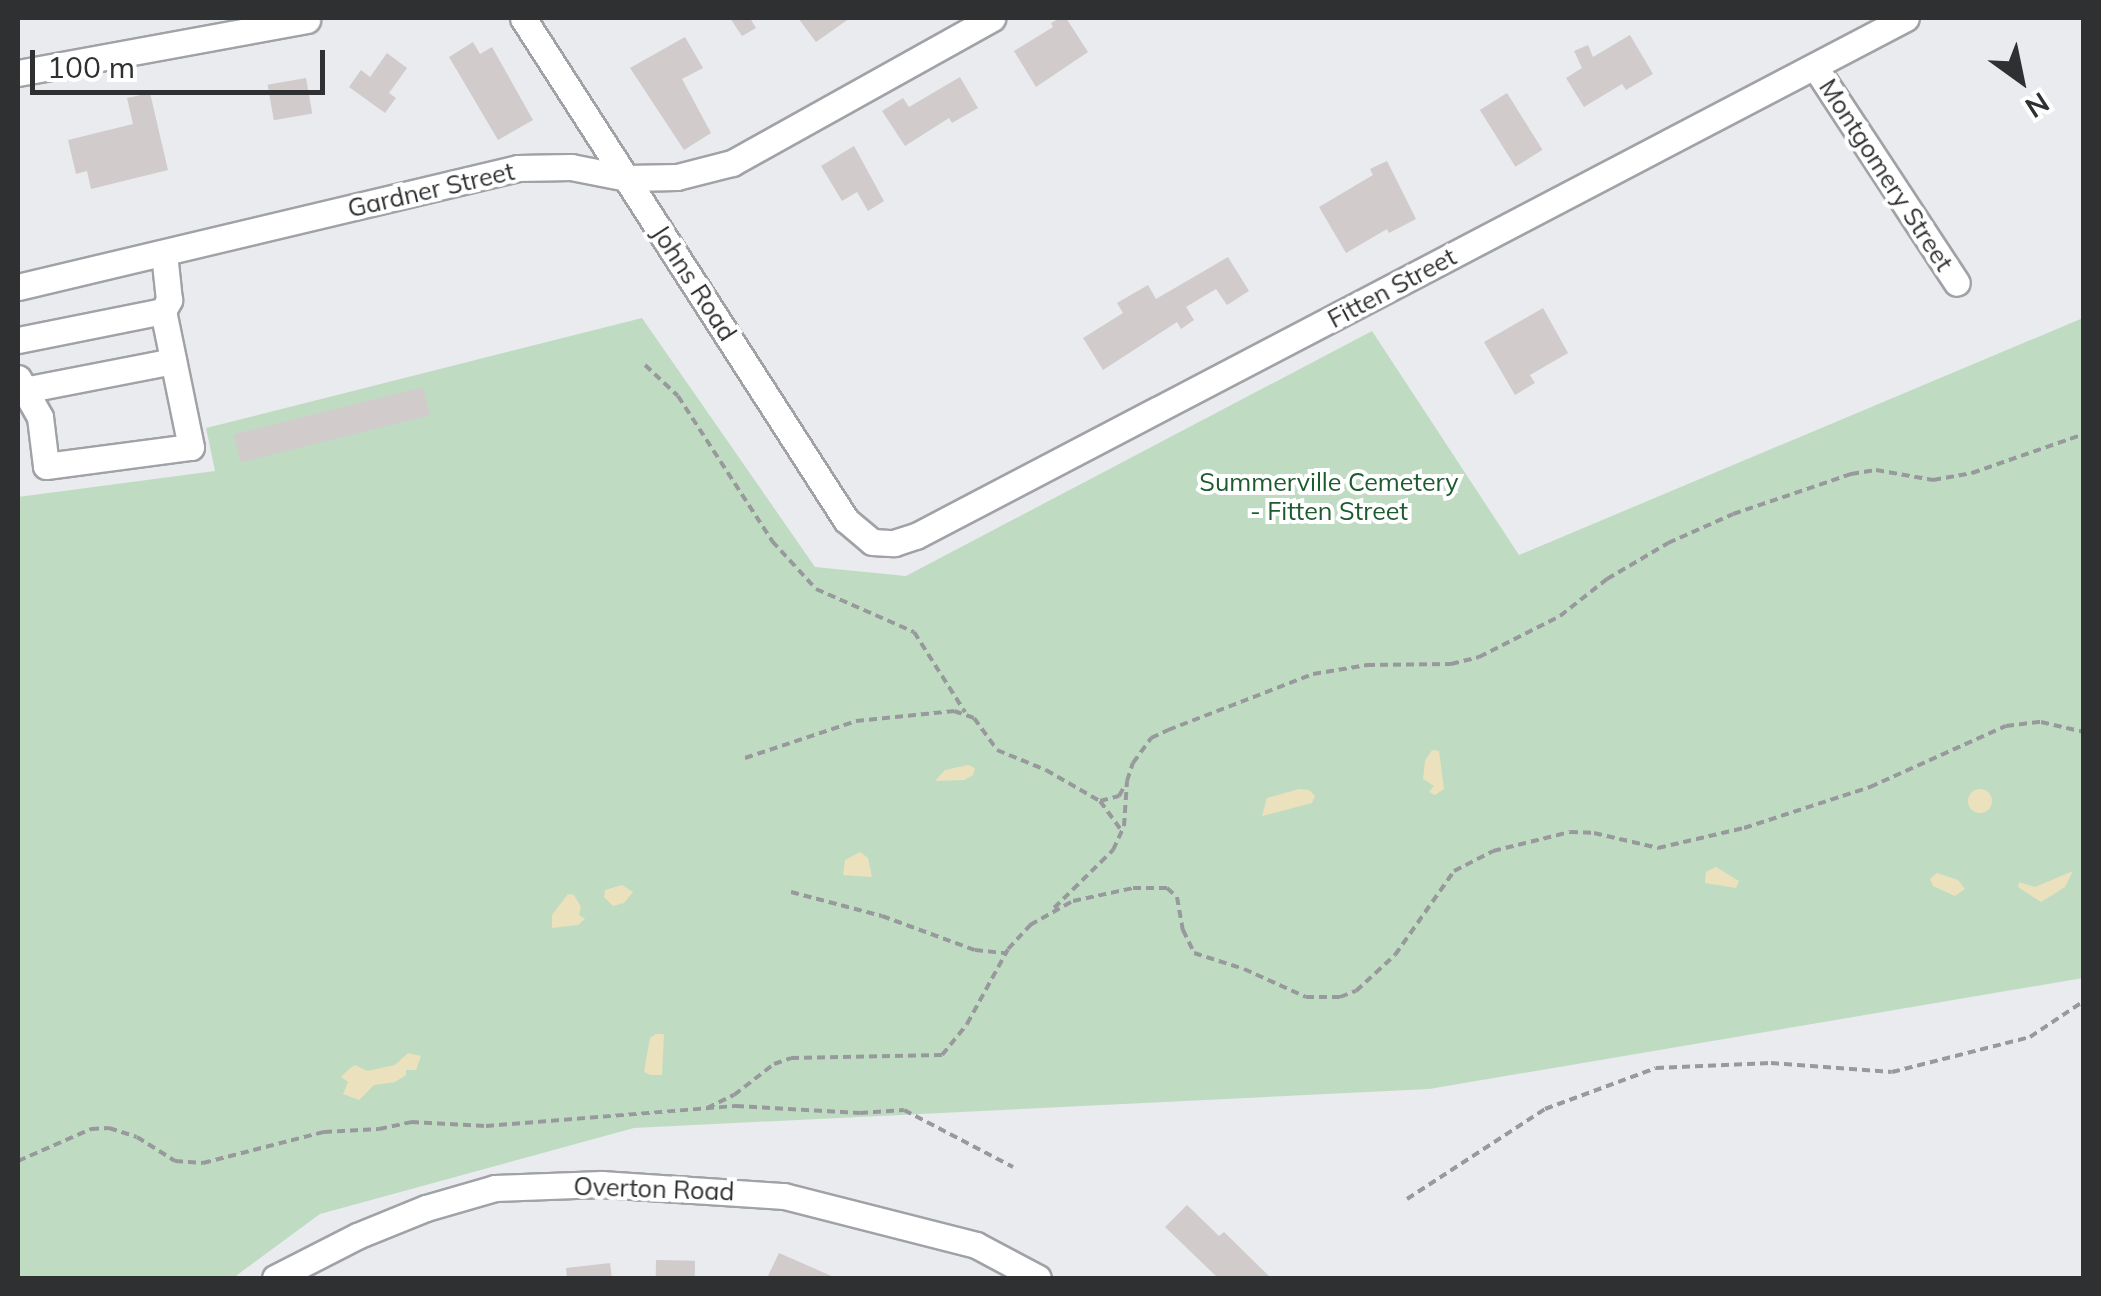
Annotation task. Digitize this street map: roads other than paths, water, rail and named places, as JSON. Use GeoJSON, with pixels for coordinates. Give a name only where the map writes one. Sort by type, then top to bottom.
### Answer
{"type":"FeatureCollection","features":[{"type":"Feature","properties":{"kind":"street","name":"Johns Road"},"geometry":{"type":"LineString","coordinates":[[523,18],[846,520],[872,542]]}},
{"type":"Feature","properties":{"kind":"street","name":"Gardner Street"},"geometry":{"type":"LineString","coordinates":[[18,287],[518,168],[571,168],[627,178],[677,176],[732,162],[992,18]]}},
{"type":"Feature","properties":{"kind":"street","name":"Fitten Street"},"geometry":{"type":"LineString","coordinates":[[872,542],[894,543],[916,536],[1814,67],[1870,26],[1906,18]]}},
{"type":"Feature","properties":{"kind":"street"},"geometry":{"type":"LineString","coordinates":[[18,73],[307,20]]}},
{"type":"Feature","properties":{"kind":"street","name":"Montgomery Street"},"geometry":{"type":"LineString","coordinates":[[1814,67],[1957,283]]}},
{"type":"Feature","properties":{"kind":"street"},"geometry":{"type":"LineString","coordinates":[[164,253],[169,300],[163,310],[191,447],[46,466],[40,417],[21,384],[173,361]]}},
{"type":"Feature","properties":{"kind":"street"},"geometry":{"type":"LineString","coordinates":[[18,340],[163,310]]}},
{"type":"Feature","properties":{"kind":"street","name":"Overton Road"},"geometry":{"type":"LineString","coordinates":[[275,1278],[358,1236],[495,1188],[602,1184],[784,1196],[976,1245],[1038,1278]]}},
{"type":"Feature","properties":{"kind":"park label","name":"Summerville Cemetery - Fitten Street"},"geometry":{"type":"Point","coordinates":[1329,498]}}]}
